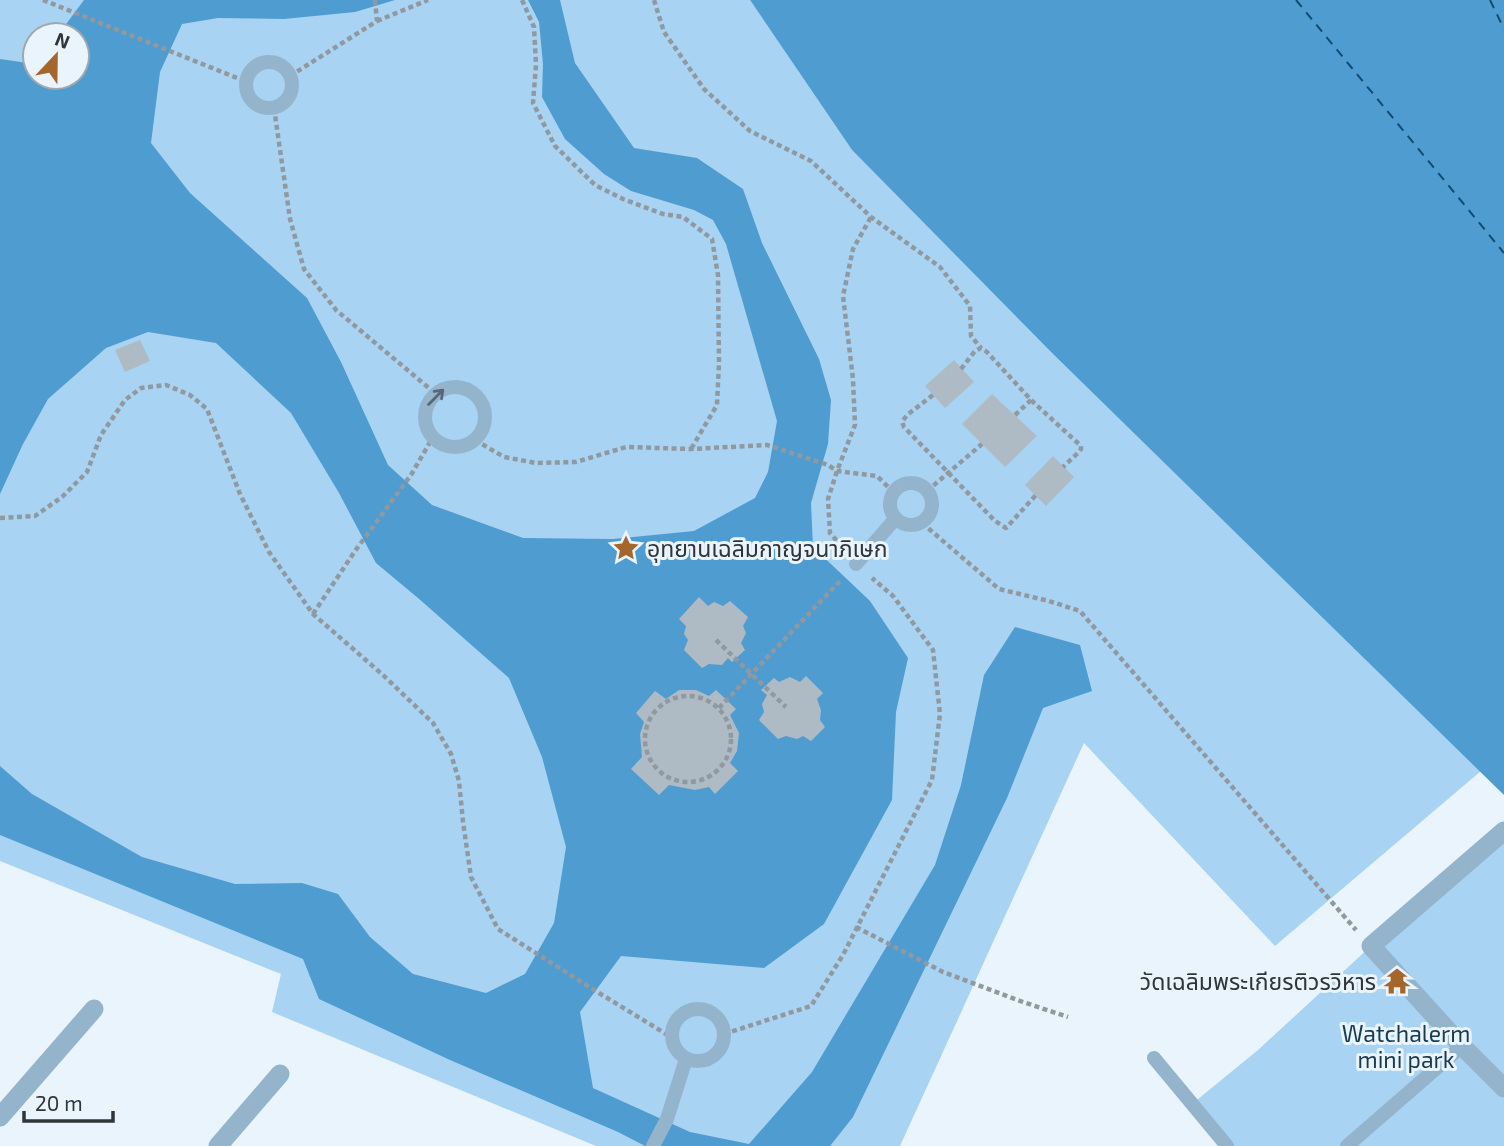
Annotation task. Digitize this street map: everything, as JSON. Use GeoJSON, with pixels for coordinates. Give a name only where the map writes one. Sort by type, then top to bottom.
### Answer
{"type":"FeatureCollection","features":[{"type":"Feature","properties":{"kind":"street"},"geometry":{"type":"LineString","coordinates":[[1504,831],[1371,946],[1504,1088]]}},
{"type":"Feature","properties":{"kind":"street"},"geometry":{"type":"LineString","coordinates":[[0,1118],[93,1009]]}},
{"type":"Feature","properties":{"kind":"street"},"geometry":{"type":"LineString","coordinates":[[218,1146],[280,1074]]}},
{"type":"Feature","properties":{"kind":"lane"},"geometry":{"type":"LineString","coordinates":[[270,62],[280,65],[290,76],[292,84],[288,99],[274,108],[266,108],[250,98],[247,82],[254,68],[270,62]]}},
{"type":"Feature","properties":{"kind":"lane"},"geometry":{"type":"LineString","coordinates":[[466,388],[483,403],[485,424],[475,440],[462,447],[451,447],[433,437],[428,429],[425,412],[436,394],[445,389],[466,388]]}},
{"type":"Feature","properties":{"kind":"lane"},"geometry":{"type":"LineString","coordinates":[[916,483],[931,497],[932,510],[929,517],[915,526],[907,526],[895,519],[889,506],[893,492],[901,485],[916,483]]}},
{"type":"Feature","properties":{"kind":"lane"},"geometry":{"type":"LineString","coordinates":[[856,564],[895,519]]}},
{"type":"Feature","properties":{"kind":"lane"},"geometry":{"type":"LineString","coordinates":[[693,1009],[703,1009],[717,1017],[724,1034],[719,1051],[702,1061],[686,1059],[679,1054],[671,1037],[677,1018],[693,1009]]}},
{"type":"Feature","properties":{"kind":"lane"},"geometry":{"type":"LineString","coordinates":[[1347,1146],[1462,1045]]}},
{"type":"Feature","properties":{"kind":"lane"},"geometry":{"type":"LineString","coordinates":[[1154,1058],[1227,1146]]}},
{"type":"Feature","properties":{"kind":"lane"},"geometry":{"type":"LineString","coordinates":[[653,1146],[667,1119],[686,1059]]}},
{"type":"Feature","properties":{"kind":"path"},"geometry":{"type":"LineString","coordinates":[[43,0],[247,82]]}},
{"type":"Feature","properties":{"kind":"path"},"geometry":{"type":"LineString","coordinates":[[375,0],[377,21]]}},
{"type":"Feature","properties":{"kind":"path"},"geometry":{"type":"LineString","coordinates":[[290,76],[377,21],[428,0]]}},
{"type":"Feature","properties":{"kind":"path"},"geometry":{"type":"LineString","coordinates":[[522,0],[534,27],[536,65],[533,103],[555,146],[596,185],[653,211],[683,217],[712,239],[718,275],[717,405],[691,449]]}},
{"type":"Feature","properties":{"kind":"path"},"geometry":{"type":"LineString","coordinates":[[654,0],[664,32],[704,89],[750,131],[811,161],[871,217],[940,267],[970,306],[971,336],[1031,400],[1081,446],[1079,452],[1063,467]]}},
{"type":"Feature","properties":{"kind":"path"},"geometry":{"type":"LineString","coordinates":[[274,108],[290,219],[304,269],[336,310],[436,394]]}},
{"type":"Feature","properties":{"kind":"path"},"geometry":{"type":"LineString","coordinates":[[724,1034],[811,1006],[843,954],[932,780],[940,713],[933,650],[893,596],[856,564],[830,533],[828,499],[855,425],[853,379],[843,296],[853,249],[871,217]]}},
{"type":"Feature","properties":{"kind":"path"},"geometry":{"type":"LineString","coordinates":[[961,369],[975,351],[981,348]]}},
{"type":"Feature","properties":{"kind":"path"},"geometry":{"type":"LineString","coordinates":[[0,518],[35,516],[62,497],[87,472],[101,435],[125,400],[141,388],[166,385],[190,395],[207,410],[240,494],[269,552],[313,614],[433,723],[451,754],[459,781],[471,877],[498,929],[671,1037]]}},
{"type":"Feature","properties":{"kind":"path"},"geometry":{"type":"LineString","coordinates":[[933,395],[902,422],[995,521],[1006,528],[1036,495]]}},
{"type":"Feature","properties":{"kind":"path"},"geometry":{"type":"LineString","coordinates":[[1015,415],[1031,400]]}},
{"type":"Feature","properties":{"kind":"path"},"geometry":{"type":"LineString","coordinates":[[313,614],[411,475],[433,437]]}},
{"type":"Feature","properties":{"kind":"path"},"geometry":{"type":"LineString","coordinates":[[475,440],[504,457],[536,463],[576,462],[626,447],[691,449],[767,445],[828,465],[837,471],[877,477],[893,492]]}},
{"type":"Feature","properties":{"kind":"path"},"geometry":{"type":"LineString","coordinates":[[927,491],[982,444]]}},
{"type":"Feature","properties":{"kind":"path"},"geometry":{"type":"LineString","coordinates":[[922,523],[999,589],[1049,600],[1080,611],[1371,946]]}},
{"type":"Feature","properties":{"kind":"path"},"geometry":{"type":"LineString","coordinates":[[719,708],[856,564]]}},
{"type":"Feature","properties":{"kind":"path"},"geometry":{"type":"LineString","coordinates":[[716,639],[786,707]]}},
{"type":"Feature","properties":{"kind":"path"},"geometry":{"type":"LineString","coordinates":[[680,696],[701,697],[719,708],[730,725],[732,746],[723,765],[707,778],[686,782],[666,776],[651,762],[645,742],[648,721],[661,705],[680,696]]}},
{"type":"Feature","properties":{"kind":"path"},"geometry":{"type":"LineString","coordinates":[[856,928],[943,972],[1068,1017]]}},
{"type":"Feature","properties":{"kind":"green space","name":"อุทยานเฉลิมกาญจนาภิเษก"},"geometry":{"type":"Polygon","coordinates":[[[0,0],[750,0],[852,150],[1053,354],[1481,771],[1275,946],[1084,743],[900,1146],[596,1146],[272,1012],[281,974],[0,861],[0,0]]]}},
{"type":"Feature","properties":{"kind":"green space","name":"Watchalerm mini park"},"geometry":{"type":"Polygon","coordinates":[[[1504,831],[1504,1146],[1227,1146],[1192,1104],[1258,1050],[1371,946],[1504,831]]]}},
{"type":"Feature","properties":{"kind":"shaded area"},"geometry":{"type":"Polygon","coordinates":[[[84,0],[395,0],[355,12],[284,19],[218,18],[182,24],[160,72],[151,143],[190,193],[307,298],[341,362],[388,465],[432,505],[523,538],[613,539],[694,531],[755,498],[768,472],[777,421],[726,244],[713,220],[694,210],[631,191],[604,174],[565,139],[542,97],[543,64],[539,22],[528,0],[560,0],[575,63],[634,148],[697,158],[743,189],[762,243],[819,359],[831,400],[828,444],[811,503],[813,547],[870,601],[908,658],[896,712],[892,800],[824,924],[764,968],[621,956],[580,1012],[593,1088],[690,1132],[749,1144],[812,1072],[935,865],[961,785],[984,675],[1015,627],[1080,645],[1092,691],[1043,708],[1007,798],[853,1117],[830,1146],[645,1146],[319,999],[303,959],[0,835],[0,766],[32,794],[142,857],[235,884],[302,883],[338,894],[370,937],[413,974],[486,993],[525,974],[554,923],[566,847],[542,757],[509,678],[376,563],[339,493],[291,413],[216,343],[148,332],[106,348],[48,399],[0,494],[0,59],[21,62],[21,91],[91,91],[91,21],[68,21],[84,0]]]}},
{"type":"Feature","properties":{"kind":"shaded area"},"geometry":{"type":"Polygon","coordinates":[[[750,0],[1504,0],[1504,795],[1053,354],[852,150],[750,0]]]}},
{"type":"Feature","properties":{"kind":"building"},"geometry":{"type":"Polygon","coordinates":[[[140,340],[150,361],[125,372],[115,350],[140,340]]]}},
{"type":"Feature","properties":{"kind":"building"},"geometry":{"type":"Polygon","coordinates":[[[954,360],[974,382],[945,408],[925,386],[954,360]]]}},
{"type":"Feature","properties":{"kind":"building"},"geometry":{"type":"Polygon","coordinates":[[[992,394],[1037,436],[1005,467],[962,424],[992,394]]]}},
{"type":"Feature","properties":{"kind":"building"},"geometry":{"type":"Polygon","coordinates":[[[1053,456],[1074,477],[1046,506],[1025,485],[1053,456]]]}},
{"type":"Feature","properties":{"kind":"building"},"geometry":{"type":"Polygon","coordinates":[[[699,597],[708,606],[714,602],[723,606],[730,601],[748,617],[743,626],[746,633],[741,643],[745,650],[732,662],[728,658],[722,665],[709,664],[702,668],[684,650],[688,640],[684,634],[686,626],[679,619],[699,597]]]}},
{"type":"Feature","properties":{"kind":"building"},"geometry":{"type":"Polygon","coordinates":[[[806,676],[823,693],[817,699],[821,710],[820,720],[825,727],[811,741],[803,736],[797,739],[786,736],[778,739],[759,720],[764,712],[762,704],[767,695],[761,690],[774,678],[779,682],[790,677],[800,682],[806,676]]]}},
{"type":"Feature","properties":{"kind":"building"},"geometry":{"type":"Polygon","coordinates":[[[679,690],[696,690],[709,696],[716,690],[736,709],[730,715],[739,733],[737,751],[730,763],[738,771],[715,794],[709,787],[695,790],[669,785],[659,795],[631,769],[642,757],[640,734],[644,722],[636,713],[655,691],[666,699],[679,690]]]}},
{"type":"Feature","properties":{"kind":"ferry route"},"geometry":{"type":"LineString","coordinates":[[1296,0],[1504,253]]}},
{"type":"Feature","properties":{"kind":"ferry route"},"geometry":{"type":"LineString","coordinates":[[1490,0],[1504,29]]}},
{"type":"Feature","properties":{"kind":"place","name":"อุทยานเฉลิมกาญจนาภิเษก"},"geometry":{"type":"Point","coordinates":[626,548]}},
{"type":"Feature","properties":{"kind":"place","name":"วัดเฉลิมพระเกียรติวรวิหาร"},"geometry":{"type":"Point","coordinates":[1397,981]}}]}
